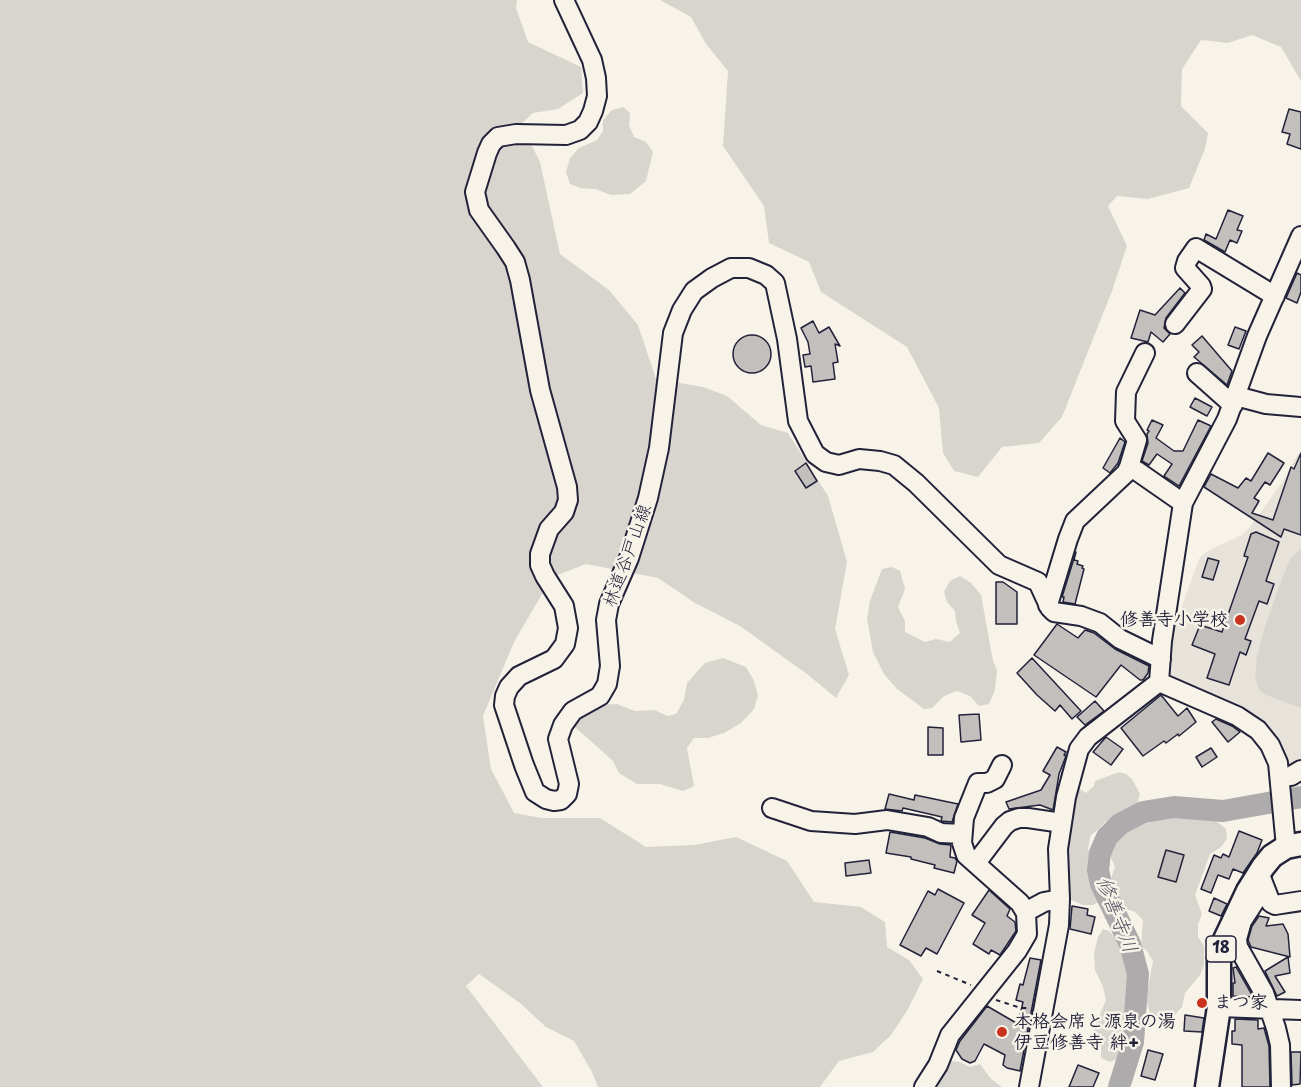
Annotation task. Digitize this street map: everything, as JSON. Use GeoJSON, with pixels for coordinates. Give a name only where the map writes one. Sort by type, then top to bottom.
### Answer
{"type":"FeatureCollection","features":[{"type":"Feature","properties":{"kind":"main road","name":"18"},"geometry":{"type":"LineString","coordinates":[[1207,1087],[1219,1008],[1218,959],[1223,944],[1248,891],[1262,879],[1272,856],[1291,842]]}},
{"type":"Feature","properties":{"kind":"street","name":"林道谷戸山線"},"geometry":{"type":"LineString","coordinates":[[564,0],[592,60],[596,78],[597,96],[588,122],[580,130],[566,135],[516,134],[498,137],[491,144],[487,153],[475,192],[479,210],[498,234],[518,271],[540,390],[567,487],[568,500],[564,512],[549,529],[540,554],[540,565],[545,576],[564,606],[568,628],[565,644],[554,659],[519,676],[505,696],[504,705],[535,792],[554,801],[561,800],[567,794],[568,784],[558,739],[562,724],[573,711],[600,696],[607,684],[610,666],[606,620],[609,604],[629,558],[648,498],[659,448],[673,333],[682,310],[694,291],[731,268],[749,268],[766,275],[775,283],[787,339],[798,421],[815,454],[826,462],[839,465],[859,459],[894,465],[916,483],[999,565],[1038,582],[1048,604]]}},
{"type":"Feature","properties":{"kind":"street"},"geometry":{"type":"LineString","coordinates":[[1029,1087],[1059,925],[1058,849],[1066,797],[1079,749],[1083,741],[1159,682],[1183,503],[1234,401],[1253,345],[1275,296],[1296,262],[1301,236]]}},
{"type":"Feature","properties":{"kind":"street"},"geometry":{"type":"LineString","coordinates":[[1175,324],[1202,289],[1185,268],[1196,248],[1275,296]]}},
{"type":"Feature","properties":{"kind":"street"},"geometry":{"type":"LineString","coordinates":[[1145,353],[1126,392],[1125,422],[1137,440],[1129,467],[1119,480],[1076,521],[1068,539],[1048,604],[1054,612],[1081,616],[1100,623],[1120,639],[1161,659]]}},
{"type":"Feature","properties":{"kind":"street"},"geometry":{"type":"LineString","coordinates":[[1197,373],[1234,401],[1301,407]]}},
{"type":"Feature","properties":{"kind":"street"},"geometry":{"type":"LineString","coordinates":[[1129,467],[1183,503]]}},
{"type":"Feature","properties":{"kind":"street"},"geometry":{"type":"LineString","coordinates":[[1159,682],[1237,716],[1258,730],[1270,745],[1278,763],[1291,842]]}},
{"type":"Feature","properties":{"kind":"street"},"geometry":{"type":"LineString","coordinates":[[924,1087],[938,1065],[950,1035],[1017,951],[1027,934],[1026,913],[1020,903],[963,850],[964,819],[978,783],[987,783],[995,779],[1002,765]]}},
{"type":"Feature","properties":{"kind":"street"},"geometry":{"type":"LineString","coordinates":[[1280,781],[1301,770]]}},
{"type":"Feature","properties":{"kind":"street"},"geometry":{"type":"LineString","coordinates":[[772,808],[811,821],[855,824],[887,820],[928,827],[941,833],[962,834]]}},
{"type":"Feature","properties":{"kind":"street"},"geometry":{"type":"LineString","coordinates":[[976,863],[1010,821],[1028,818],[1062,823]]}},
{"type":"Feature","properties":{"kind":"street"},"geometry":{"type":"LineString","coordinates":[[1262,879],[1267,896],[1275,904],[1301,901]]}},
{"type":"Feature","properties":{"kind":"street"},"geometry":{"type":"LineString","coordinates":[[1262,879],[1242,921],[1237,939],[1238,946],[1258,981],[1276,1028],[1280,1045],[1281,1087]]}},
{"type":"Feature","properties":{"kind":"street"},"geometry":{"type":"LineString","coordinates":[[1026,913],[1044,902],[1060,899]]}},
{"type":"Feature","properties":{"kind":"street"},"geometry":{"type":"LineString","coordinates":[[1219,1008],[1301,1010]]}},
{"type":"Feature","properties":{"kind":"shaded area"},"geometry":{"type":"Polygon","coordinates":[[[0,0],[517,0],[516,8],[528,42],[581,67],[583,93],[558,109],[533,113],[521,124],[540,162],[560,254],[609,290],[638,325],[656,379],[703,387],[727,396],[761,425],[788,433],[828,496],[847,562],[835,629],[849,675],[836,698],[740,626],[695,603],[658,578],[586,564],[552,577],[514,642],[483,716],[491,769],[514,813],[542,818],[600,818],[646,847],[694,845],[736,837],[787,861],[814,902],[861,907],[885,922],[887,947],[909,960],[923,979],[908,1009],[891,1035],[873,1052],[839,1061],[820,1087],[598,1087],[574,1041],[546,1027],[520,1003],[479,974],[466,986],[543,1087],[0,1087],[0,0]]]}},
{"type":"Feature","properties":{"kind":"shaded area"},"geometry":{"type":"Polygon","coordinates":[[[660,0],[1301,0],[1301,81],[1281,47],[1252,35],[1228,43],[1201,40],[1182,69],[1181,106],[1208,133],[1205,149],[1189,188],[1148,199],[1117,196],[1108,206],[1127,246],[1112,291],[1062,417],[1039,443],[1002,447],[978,477],[954,471],[943,453],[939,408],[907,347],[821,292],[809,262],[769,243],[764,206],[723,146],[728,71],[706,44],[691,17],[660,0]]]}},
{"type":"Feature","properties":{"kind":"shaded area"},"geometry":{"type":"Polygon","coordinates":[[[623,107],[630,113],[629,125],[634,137],[646,142],[653,152],[646,181],[630,194],[611,195],[570,184],[566,172],[570,158],[579,148],[597,140],[603,131],[603,120],[612,110],[623,107]]]}},
{"type":"Feature","properties":{"kind":"shaded area","name":"修善寺小学校"},"geometry":{"type":"Polygon","coordinates":[[[1298,454],[1301,455],[1301,767],[1290,768],[1273,734],[1182,683],[1172,676],[1168,669],[1170,645],[1200,557],[1211,549],[1242,535],[1250,527],[1281,484],[1298,454]]]}},
{"type":"Feature","properties":{"kind":"shaded area"},"geometry":{"type":"Polygon","coordinates":[[[1301,548],[1301,708],[1260,691],[1255,678],[1263,632],[1278,589],[1290,559],[1301,548]]]}},
{"type":"Feature","properties":{"kind":"shaded area"},"geometry":{"type":"Polygon","coordinates":[[[892,567],[900,571],[905,589],[898,607],[905,621],[905,632],[925,642],[936,639],[950,642],[960,633],[955,611],[947,602],[944,592],[950,581],[960,576],[971,583],[981,595],[993,661],[997,670],[995,690],[989,704],[979,706],[970,696],[957,691],[944,696],[932,708],[924,709],[897,689],[884,674],[873,652],[867,619],[870,601],[882,569],[892,567]]]}},
{"type":"Feature","properties":{"kind":"shaded area"},"geometry":{"type":"Polygon","coordinates":[[[723,658],[746,667],[758,695],[754,709],[741,723],[724,733],[708,738],[694,738],[687,748],[694,786],[683,791],[660,784],[637,784],[619,773],[613,761],[575,727],[582,712],[594,705],[617,704],[635,711],[654,710],[668,716],[676,714],[684,700],[687,683],[705,663],[723,658]]]}},
{"type":"Feature","properties":{"kind":"shaded area"},"geometry":{"type":"Polygon","coordinates":[[[1119,772],[1132,779],[1140,794],[1137,804],[1121,817],[1105,822],[1091,835],[1088,848],[1092,862],[1091,881],[1099,902],[1093,905],[1083,905],[1067,898],[1066,832],[1072,793],[1080,789],[1086,793],[1094,786],[1095,781],[1119,772]]]}},
{"type":"Feature","properties":{"kind":"shaded area"},"geometry":{"type":"Polygon","coordinates":[[[1155,815],[1188,815],[1214,819],[1226,829],[1227,839],[1221,847],[1210,854],[1195,895],[1202,914],[1198,924],[1198,937],[1204,946],[1204,965],[1200,975],[1185,993],[1182,1007],[1172,1018],[1163,1021],[1151,1016],[1147,1003],[1153,961],[1141,946],[1143,920],[1135,912],[1121,907],[1112,894],[1111,879],[1115,867],[1109,853],[1127,828],[1155,815]]]}},
{"type":"Feature","properties":{"kind":"shaded area"},"geometry":{"type":"Polygon","coordinates":[[[1103,929],[1109,931],[1118,941],[1128,965],[1130,1005],[1124,1031],[1126,1040],[1118,1059],[1110,1062],[1101,1058],[1101,1045],[1094,1037],[1093,1031],[1106,1000],[1095,970],[1094,954],[1098,937],[1103,929]]]}},
{"type":"Feature","properties":{"kind":"shaded area"},"geometry":{"type":"Polygon","coordinates":[[[949,1061],[960,1062],[970,1067],[980,1064],[991,1079],[1002,1087],[934,1087],[949,1061]]]}},
{"type":"Feature","properties":{"kind":"building"},"geometry":{"type":"Polygon","coordinates":[[[1289,109],[1301,112],[1301,149],[1287,144],[1290,134],[1282,132],[1289,109]]]}},
{"type":"Feature","properties":{"kind":"building"},"geometry":{"type":"Polygon","coordinates":[[[1228,210],[1243,216],[1237,230],[1242,231],[1237,243],[1230,240],[1225,252],[1204,240],[1206,234],[1216,239],[1228,210]]]}},
{"type":"Feature","properties":{"kind":"building"},"geometry":{"type":"Polygon","coordinates":[[[1297,273],[1301,275],[1301,292],[1297,303],[1286,298],[1297,273]]]}},
{"type":"Feature","properties":{"kind":"building"},"geometry":{"type":"Polygon","coordinates":[[[1180,288],[1185,293],[1166,318],[1164,328],[1170,334],[1163,342],[1151,332],[1148,342],[1131,338],[1140,310],[1155,315],[1180,288]]]}},
{"type":"Feature","properties":{"kind":"building"},"geometry":{"type":"Polygon","coordinates":[[[813,321],[819,333],[829,327],[840,346],[835,344],[838,362],[833,363],[835,379],[813,382],[811,366],[805,367],[803,355],[810,354],[808,342],[801,328],[813,321]]]}},
{"type":"Feature","properties":{"kind":"building"},"geometry":{"type":"Polygon","coordinates":[[[1235,327],[1246,331],[1239,349],[1228,345],[1235,327]]]}},
{"type":"Feature","properties":{"kind":"building"},"geometry":{"type":"Polygon","coordinates":[[[752,335],[765,341],[771,354],[765,367],[752,373],[739,367],[733,354],[739,341],[752,335]]]}},
{"type":"Feature","properties":{"kind":"building"},"geometry":{"type":"Polygon","coordinates":[[[1202,336],[1232,371],[1227,385],[1194,357],[1199,352],[1192,345],[1202,336]]]}},
{"type":"Feature","properties":{"kind":"building"},"geometry":{"type":"Polygon","coordinates":[[[1195,398],[1212,407],[1207,416],[1190,407],[1195,398]]]}},
{"type":"Feature","properties":{"kind":"building"},"geometry":{"type":"Polygon","coordinates":[[[1152,420],[1163,425],[1156,438],[1174,451],[1183,451],[1198,420],[1211,426],[1179,486],[1164,476],[1172,464],[1157,454],[1149,465],[1142,461],[1148,443],[1149,431],[1147,430],[1152,420]]]}},
{"type":"Feature","properties":{"kind":"building"},"geometry":{"type":"Polygon","coordinates":[[[1120,438],[1125,442],[1118,463],[1110,473],[1103,468],[1120,438]]]}},
{"type":"Feature","properties":{"kind":"building"},"geometry":{"type":"Polygon","coordinates":[[[1268,453],[1284,463],[1270,485],[1265,482],[1254,498],[1259,501],[1252,513],[1273,520],[1291,467],[1294,469],[1301,453],[1301,535],[1284,529],[1281,537],[1204,487],[1211,474],[1238,488],[1246,478],[1251,481],[1268,453]]]}},
{"type":"Feature","properties":{"kind":"building"},"geometry":{"type":"Polygon","coordinates":[[[806,463],[817,481],[806,488],[795,471],[806,463]]]}},
{"type":"Feature","properties":{"kind":"building"},"geometry":{"type":"Polygon","coordinates":[[[1256,532],[1279,542],[1266,581],[1274,584],[1267,604],[1259,601],[1245,639],[1251,641],[1246,655],[1240,652],[1229,685],[1207,678],[1215,654],[1192,645],[1200,625],[1222,632],[1248,557],[1244,556],[1251,534],[1256,532]]]}},
{"type":"Feature","properties":{"kind":"building"},"geometry":{"type":"Polygon","coordinates":[[[1076,552],[1074,560],[1078,561],[1077,564],[1083,566],[1084,569],[1075,604],[1063,602],[1064,597],[1062,597],[1076,552]]]}},
{"type":"Feature","properties":{"kind":"building"},"geometry":{"type":"Polygon","coordinates":[[[1208,558],[1219,561],[1213,580],[1202,577],[1208,558]]]}},
{"type":"Feature","properties":{"kind":"building"},"geometry":{"type":"Polygon","coordinates":[[[996,582],[1003,582],[1017,592],[1017,624],[996,624],[996,582]]]}},
{"type":"Feature","properties":{"kind":"building"},"geometry":{"type":"Polygon","coordinates":[[[1057,624],[1078,638],[1085,630],[1094,633],[1115,649],[1149,666],[1148,673],[1143,680],[1140,680],[1121,665],[1096,697],[1034,655],[1057,624]]]}},
{"type":"Feature","properties":{"kind":"building"},"geometry":{"type":"Polygon","coordinates":[[[1032,658],[1081,711],[1072,719],[1060,705],[1055,711],[1017,673],[1032,658]]]}},
{"type":"Feature","properties":{"kind":"building"},"geometry":{"type":"Polygon","coordinates":[[[1161,695],[1178,716],[1187,708],[1196,722],[1179,736],[1178,734],[1166,743],[1164,741],[1143,756],[1121,728],[1161,695]]]}},
{"type":"Feature","properties":{"kind":"building"},"geometry":{"type":"Polygon","coordinates":[[[1095,701],[1104,711],[1085,725],[1077,717],[1095,701]]]}},
{"type":"Feature","properties":{"kind":"building"},"geometry":{"type":"Polygon","coordinates":[[[979,714],[981,740],[961,742],[959,715],[979,714]]]}},
{"type":"Feature","properties":{"kind":"building"},"geometry":{"type":"Polygon","coordinates":[[[1216,719],[1240,732],[1228,742],[1212,722],[1216,719]]]}},
{"type":"Feature","properties":{"kind":"building"},"geometry":{"type":"Polygon","coordinates":[[[928,727],[943,728],[943,755],[928,755],[928,727]]]}},
{"type":"Feature","properties":{"kind":"building"},"geometry":{"type":"Polygon","coordinates":[[[1106,737],[1123,749],[1111,765],[1093,752],[1106,737]]]}},
{"type":"Feature","properties":{"kind":"building"},"geometry":{"type":"Polygon","coordinates":[[[1057,747],[1066,752],[1064,755],[1066,756],[1059,774],[1053,810],[1040,805],[1009,809],[1006,802],[1041,790],[1050,775],[1043,771],[1057,747]]]}},
{"type":"Feature","properties":{"kind":"building"},"geometry":{"type":"Polygon","coordinates":[[[1211,748],[1217,757],[1202,767],[1196,757],[1211,748]]]}},
{"type":"Feature","properties":{"kind":"building"},"geometry":{"type":"Polygon","coordinates":[[[889,794],[914,800],[915,795],[958,804],[952,822],[941,821],[942,817],[903,808],[902,811],[885,809],[889,794]]]}},
{"type":"Feature","properties":{"kind":"building"},"geometry":{"type":"Polygon","coordinates":[[[1239,831],[1262,840],[1257,853],[1243,873],[1233,869],[1229,879],[1218,875],[1211,893],[1201,889],[1214,855],[1221,858],[1223,854],[1229,857],[1239,831]]]}},
{"type":"Feature","properties":{"kind":"building"},"geometry":{"type":"Polygon","coordinates":[[[890,832],[951,845],[950,857],[957,861],[954,873],[934,868],[935,865],[911,859],[911,857],[886,853],[890,832]]]}},
{"type":"Feature","properties":{"kind":"building"},"geometry":{"type":"Polygon","coordinates":[[[1166,850],[1184,855],[1176,882],[1158,877],[1166,850]]]}},
{"type":"Feature","properties":{"kind":"building"},"geometry":{"type":"Polygon","coordinates":[[[869,860],[871,873],[846,876],[845,863],[869,860]]]}},
{"type":"Feature","properties":{"kind":"building"},"geometry":{"type":"Polygon","coordinates":[[[938,889],[964,903],[937,954],[926,948],[921,956],[900,945],[928,891],[935,895],[938,889]]]}},
{"type":"Feature","properties":{"kind":"building"},"geometry":{"type":"Polygon","coordinates":[[[989,890],[1010,909],[1007,916],[1015,922],[1016,931],[1000,955],[991,950],[989,954],[973,944],[985,923],[972,915],[989,890]]]}},
{"type":"Feature","properties":{"kind":"building"},"geometry":{"type":"Polygon","coordinates":[[[1214,898],[1227,904],[1221,916],[1209,911],[1214,898]]]}},
{"type":"Feature","properties":{"kind":"building"},"geometry":{"type":"Polygon","coordinates":[[[1072,906],[1088,909],[1087,915],[1095,917],[1091,934],[1070,929],[1072,906]]]}},
{"type":"Feature","properties":{"kind":"building"},"geometry":{"type":"Polygon","coordinates":[[[1259,916],[1269,918],[1266,926],[1283,924],[1288,934],[1290,957],[1251,947],[1248,940],[1252,926],[1259,916]]]}},
{"type":"Feature","properties":{"kind":"building"},"geometry":{"type":"Polygon","coordinates":[[[1288,957],[1290,973],[1275,976],[1285,992],[1277,996],[1265,971],[1288,957]]]}},
{"type":"Feature","properties":{"kind":"building"},"geometry":{"type":"Polygon","coordinates":[[[1030,958],[1041,960],[1020,1071],[1003,1065],[1005,1055],[984,1044],[975,1061],[970,1063],[962,1059],[956,1050],[960,1041],[987,1006],[1018,1024],[1023,1002],[1016,1000],[1020,984],[1023,985],[1030,958]]]}},
{"type":"Feature","properties":{"kind":"building"},"geometry":{"type":"Polygon","coordinates":[[[1236,967],[1252,997],[1233,996],[1233,983],[1235,983],[1233,968],[1236,967]]]}},
{"type":"Feature","properties":{"kind":"building"},"geometry":{"type":"Polygon","coordinates":[[[1185,1015],[1204,1018],[1202,1032],[1184,1031],[1185,1015]]]}},
{"type":"Feature","properties":{"kind":"building"},"geometry":{"type":"Polygon","coordinates":[[[1235,1019],[1258,1020],[1258,1029],[1264,1028],[1269,1046],[1270,1087],[1242,1087],[1242,1045],[1232,1044],[1235,1019]]]}},
{"type":"Feature","properties":{"kind":"building"},"geometry":{"type":"Polygon","coordinates":[[[1148,1050],[1163,1054],[1155,1080],[1141,1076],[1148,1050]]]}},
{"type":"Feature","properties":{"kind":"building"},"geometry":{"type":"Polygon","coordinates":[[[1291,1052],[1301,1052],[1300,1084],[1292,1085],[1291,1052]]]}},
{"type":"Feature","properties":{"kind":"building"},"geometry":{"type":"Polygon","coordinates":[[[1078,1065],[1099,1073],[1093,1087],[1069,1087],[1078,1065]]]}},
{"type":"Feature","properties":{"kind":"waterway","name":"修善寺川"},"geometry":{"type":"LineString","coordinates":[[1119,1087],[1133,1042],[1138,974],[1130,944],[1101,884],[1098,870],[1100,853],[1107,837],[1120,824],[1143,812],[1174,807],[1223,811],[1301,797]]}},
{"type":"Feature","properties":{"kind":"place","name":"修善寺小学校"},"geometry":{"type":"Point","coordinates":[1240,620]}},
{"type":"Feature","properties":{"kind":"place","name":"まつ家"},"geometry":{"type":"Point","coordinates":[1202,1003]}},
{"type":"Feature","properties":{"kind":"place","name":"本格会席と源泉の湯 伊豆修善寺 絆+"},"geometry":{"type":"Point","coordinates":[1002,1032]}}]}
